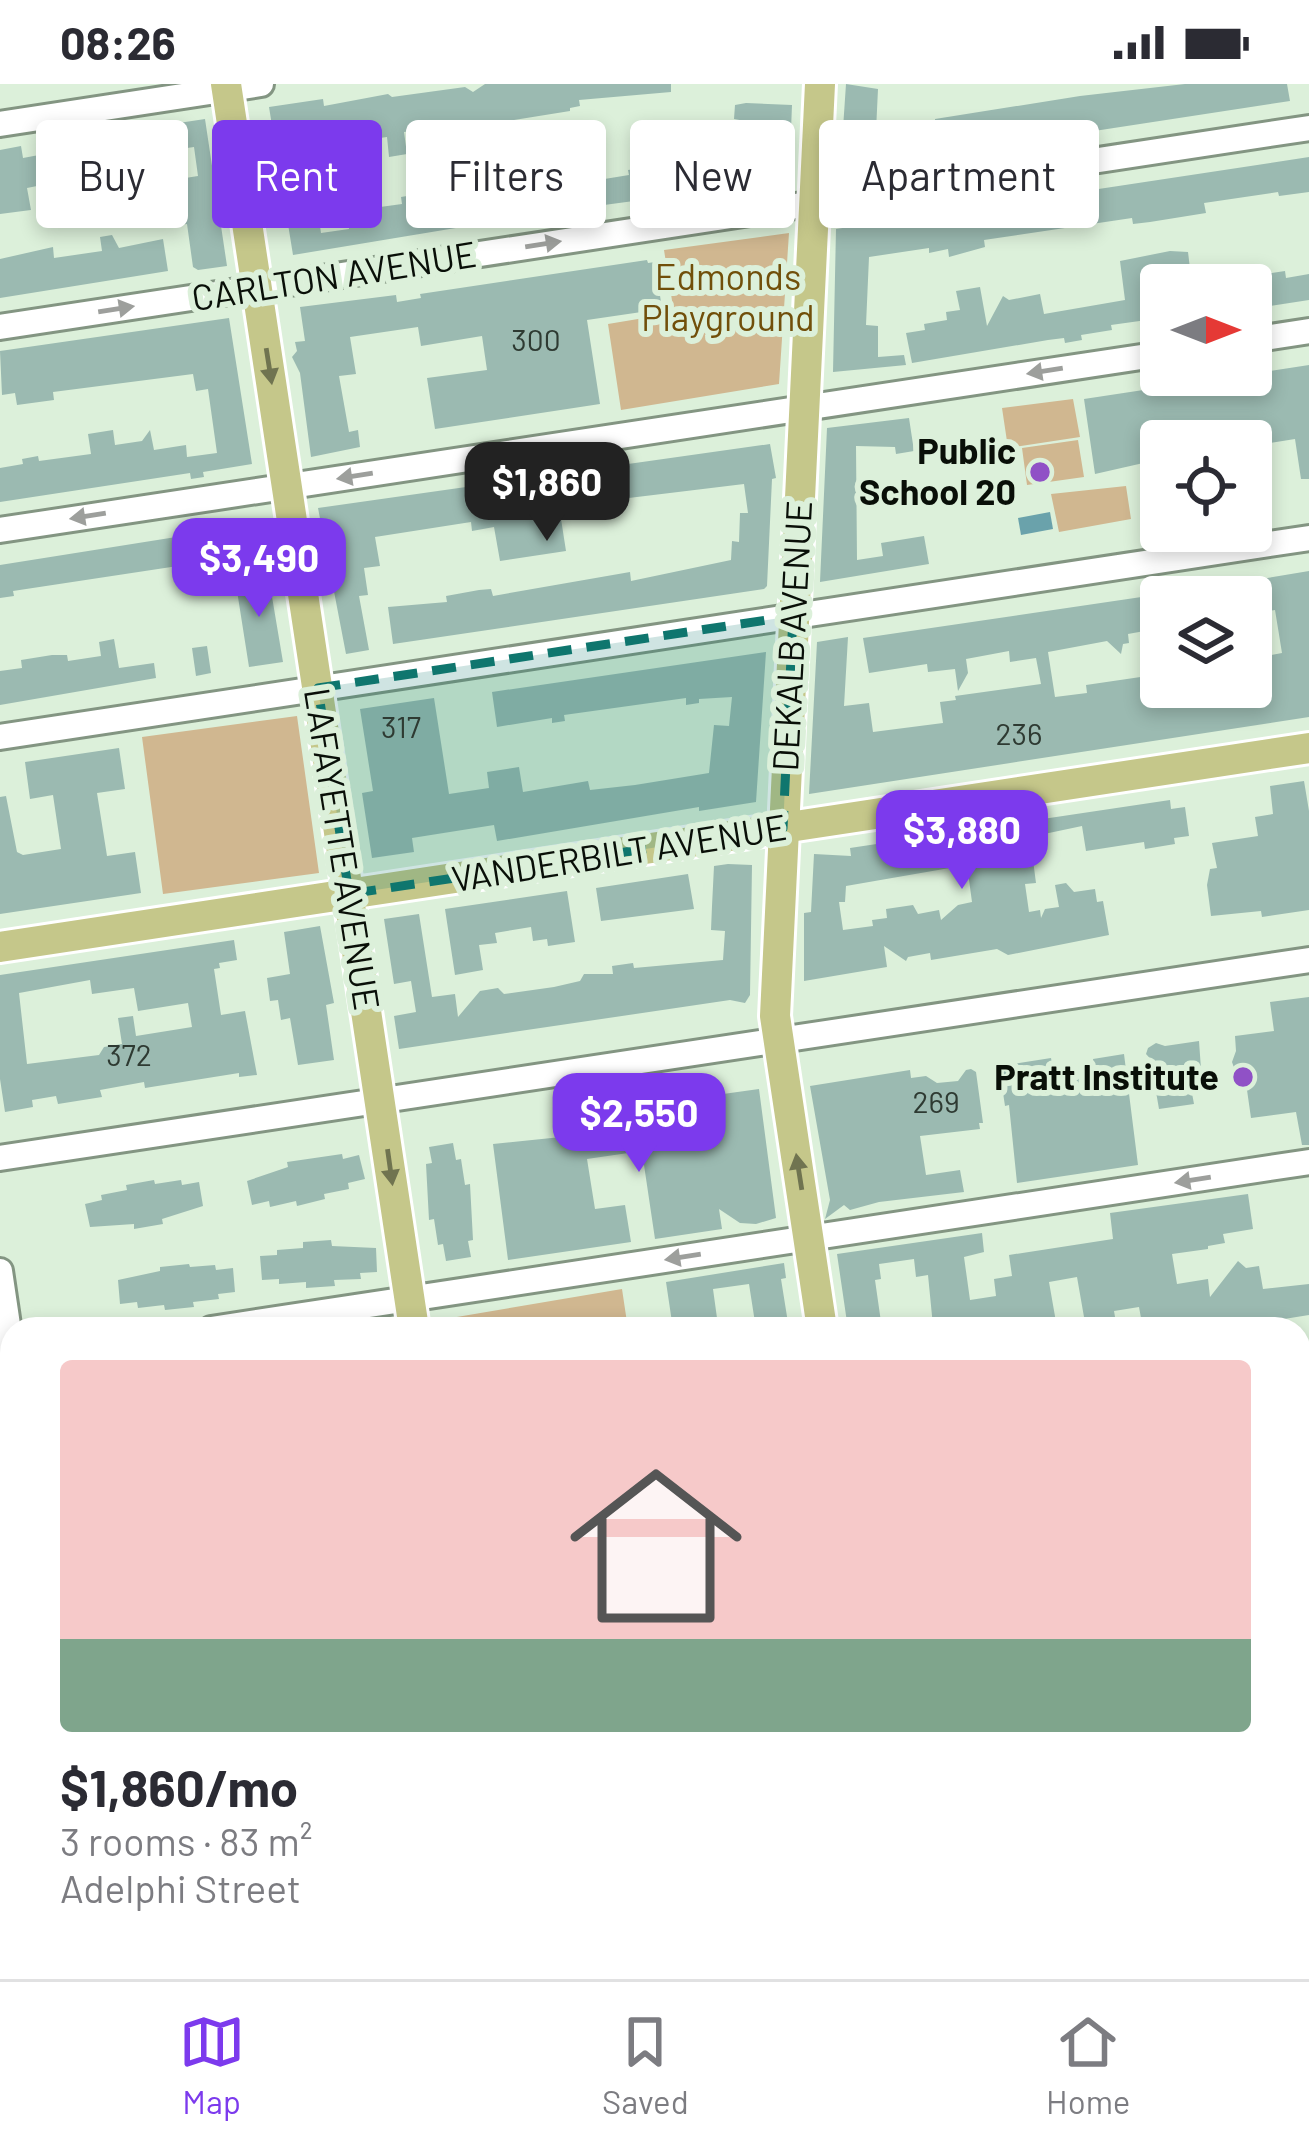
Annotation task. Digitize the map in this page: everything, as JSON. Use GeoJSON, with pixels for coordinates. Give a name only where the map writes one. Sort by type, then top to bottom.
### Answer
{"type":"FeatureCollection","features":[{"type":"Feature","properties":{"kind":"main road","name":"DEKALB AVENUE"},"geometry":{"type":"LineString","coordinates":[[820,84],[775,1016],[820,1317]]}},
{"type":"Feature","properties":{"kind":"main road","name":"LAFAYETTE AVENUE"},"geometry":{"type":"LineString","coordinates":[[226,87],[411,1314]]}},
{"type":"Feature","properties":{"kind":"main road","name":"VANDERBILT AVENUE"},"geometry":{"type":"LineString","coordinates":[[0,947],[1309,748]]}},
{"type":"Feature","properties":{"kind":"street"},"geometry":{"type":"LineString","coordinates":[[0,124],[261,84]]}},
{"type":"Feature","properties":{"kind":"street","name":"CARLTON AVENUE"},"geometry":{"type":"LineString","coordinates":[[0,327],[1309,128]]}},
{"type":"Feature","properties":{"kind":"street"},"geometry":{"type":"LineString","coordinates":[[1272,337],[1309,331]]}},
{"type":"Feature","properties":{"kind":"street"},"geometry":{"type":"LineString","coordinates":[[0,530],[1140,357]]}},
{"type":"Feature","properties":{"kind":"street"},"geometry":{"type":"LineString","coordinates":[[0,736],[1309,538]]}},
{"type":"Feature","properties":{"kind":"street"},"geometry":{"type":"LineString","coordinates":[[0,1158],[1309,960]]}},
{"type":"Feature","properties":{"kind":"street"},"geometry":{"type":"LineString","coordinates":[[371,1317],[411,1314],[809,1238],[1309,1162]]}},
{"type":"Feature","properties":{"kind":"street"},"geometry":{"type":"LineString","coordinates":[[0,1271],[6,1317]]}},
{"type":"Feature","properties":{"kind":"highlighted area"},"geometry":{"type":"Polygon","coordinates":[[[793,616],[783,828],[349,894],[318,688],[793,616]]]}},
{"type":"Feature","properties":{"kind":"green space","name":"Edmonds Playground"},"geometry":{"type":"Polygon","coordinates":[[[789,233],[779,384],[621,410],[608,324],[674,313],[664,250],[789,233]]]}},
{"type":"Feature","properties":{"kind":"green space"},"geometry":{"type":"Polygon","coordinates":[[[1073,399],[1080,437],[1008,448],[1002,408],[1073,399]]]}},
{"type":"Feature","properties":{"kind":"green space"},"geometry":{"type":"Polygon","coordinates":[[[1078,440],[1084,477],[1027,485],[1022,448],[1078,440]]]}},
{"type":"Feature","properties":{"kind":"green space"},"geometry":{"type":"Polygon","coordinates":[[[1126,486],[1131,519],[1059,532],[1051,494],[1126,486]]]}},
{"type":"Feature","properties":{"kind":"green space"},"geometry":{"type":"Polygon","coordinates":[[[297,716],[319,873],[163,894],[142,737],[297,716]]]}},
{"type":"Feature","properties":{"kind":"green space"},"geometry":{"type":"Polygon","coordinates":[[[622,1289],[626,1317],[457,1317],[622,1289]]]}},
{"type":"Feature","properties":{"kind":"water"},"geometry":{"type":"Polygon","coordinates":[[[1050,512],[1053,529],[1021,535],[1018,518],[1050,512]]]}},
{"type":"Feature","properties":{"kind":"building"},"geometry":{"type":"Polygon","coordinates":[[[485,84],[671,84],[671,92],[579,100],[580,106],[570,111],[514,120],[406,120],[406,154],[389,157],[382,120],[271,120],[269,107],[323,99],[324,106],[465,87],[473,92],[485,84]]]}},
{"type":"Feature","properties":{"kind":"building"},"geometry":{"type":"Polygon","coordinates":[[[846,84],[878,89],[877,120],[844,120],[846,84]]]}},
{"type":"Feature","properties":{"kind":"building"},"geometry":{"type":"Polygon","coordinates":[[[1185,84],[1287,84],[1290,101],[1099,130],[1099,120],[935,120],[1185,84]]]}},
{"type":"Feature","properties":{"kind":"building"},"geometry":{"type":"Polygon","coordinates":[[[735,105],[792,105],[791,120],[734,119],[735,105]]]}},
{"type":"Feature","properties":{"kind":"building"},"geometry":{"type":"Polygon","coordinates":[[[205,119],[212,166],[212,228],[221,228],[227,266],[193,267],[188,178],[198,176],[194,147],[188,148],[188,122],[205,119]]]}},
{"type":"Feature","properties":{"kind":"building"},"geometry":{"type":"Polygon","coordinates":[[[21,146],[23,158],[36,156],[36,186],[27,188],[31,210],[0,214],[0,150],[21,146]]]}},
{"type":"Feature","properties":{"kind":"building"},"geometry":{"type":"Polygon","coordinates":[[[1309,157],[1309,192],[1204,203],[1206,213],[1150,222],[1133,224],[1132,218],[1099,223],[1099,189],[1309,157]]]}},
{"type":"Feature","properties":{"kind":"building"},"geometry":{"type":"Polygon","coordinates":[[[630,170],[630,201],[606,205],[606,179],[629,175],[630,170]]]}},
{"type":"Feature","properties":{"kind":"building"},"geometry":{"type":"Polygon","coordinates":[[[406,196],[406,228],[456,228],[293,255],[289,228],[320,228],[321,233],[382,228],[382,207],[402,204],[401,197],[406,196]]]}},
{"type":"Feature","properties":{"kind":"building"},"geometry":{"type":"Polygon","coordinates":[[[1065,228],[984,240],[985,247],[949,257],[948,249],[929,253],[929,248],[869,257],[866,325],[878,326],[878,357],[904,355],[906,365],[833,372],[836,229],[1065,228]]]}},
{"type":"Feature","properties":{"kind":"building"},"geometry":{"type":"Polygon","coordinates":[[[112,235],[119,248],[163,239],[168,271],[0,298],[0,259],[53,247],[54,258],[102,251],[100,237],[112,235]]]}},
{"type":"Feature","properties":{"kind":"building"},"geometry":{"type":"Polygon","coordinates":[[[1170,251],[1188,252],[1189,264],[1140,264],[1140,321],[1111,325],[1112,330],[1081,335],[1082,340],[1048,340],[912,363],[906,333],[925,330],[924,324],[947,320],[946,312],[960,310],[956,291],[980,287],[987,326],[1003,296],[1009,300],[1040,294],[1044,314],[1125,300],[1120,261],[1170,251]]]}},
{"type":"Feature","properties":{"kind":"building"},"geometry":{"type":"Polygon","coordinates":[[[655,262],[662,309],[587,320],[600,404],[435,429],[427,378],[487,370],[482,336],[421,346],[418,327],[350,337],[356,374],[339,376],[349,432],[358,430],[360,447],[311,457],[300,373],[292,357],[297,351],[295,342],[305,341],[300,307],[396,295],[397,302],[421,298],[420,294],[655,262]]]}},
{"type":"Feature","properties":{"kind":"building"},"geometry":{"type":"Polygon","coordinates":[[[1285,271],[1286,278],[1309,274],[1309,300],[1272,306],[1272,273],[1285,271]]]}},
{"type":"Feature","properties":{"kind":"building"},"geometry":{"type":"Polygon","coordinates":[[[229,318],[252,464],[203,472],[204,477],[191,479],[190,473],[0,502],[0,468],[38,456],[39,461],[91,454],[88,434],[113,430],[115,445],[142,441],[150,430],[154,450],[186,445],[187,457],[217,453],[208,389],[196,391],[193,374],[53,392],[54,400],[17,405],[15,393],[2,395],[0,351],[229,318]]]}},
{"type":"Feature","properties":{"kind":"building"},"geometry":{"type":"Polygon","coordinates":[[[1309,365],[1309,479],[1301,479],[1295,439],[1272,443],[1272,420],[1140,420],[1140,464],[1095,474],[1084,399],[1140,391],[1140,396],[1272,396],[1272,371],[1309,365]]]}},
{"type":"Feature","properties":{"kind":"building"},"geometry":{"type":"Polygon","coordinates":[[[909,418],[914,451],[896,454],[895,447],[856,446],[857,560],[883,556],[881,543],[924,536],[929,564],[820,582],[827,428],[909,418]]]}},
{"type":"Feature","properties":{"kind":"building"},"geometry":{"type":"Polygon","coordinates":[[[770,444],[776,478],[772,479],[764,589],[393,644],[388,607],[447,602],[446,596],[479,590],[491,589],[493,596],[630,572],[631,581],[731,560],[732,541],[739,542],[740,513],[748,513],[744,484],[604,501],[605,508],[590,510],[591,514],[561,519],[566,551],[500,561],[494,527],[472,531],[471,522],[375,537],[380,566],[364,568],[368,595],[359,596],[369,650],[346,654],[318,508],[770,444]]]}},
{"type":"Feature","properties":{"kind":"building"},"geometry":{"type":"Polygon","coordinates":[[[266,518],[270,543],[223,553],[224,559],[13,591],[14,596],[0,598],[0,565],[266,518]]]}},
{"type":"Feature","properties":{"kind":"building"},"geometry":{"type":"Polygon","coordinates":[[[1309,571],[1309,717],[809,794],[817,642],[848,637],[844,706],[869,703],[873,732],[943,723],[940,702],[956,700],[955,696],[1041,684],[1036,658],[1010,662],[1009,651],[966,659],[968,673],[958,691],[955,669],[928,672],[927,664],[869,673],[863,638],[1140,597],[1140,632],[1128,634],[1129,643],[1123,644],[1121,654],[1107,641],[1048,652],[1055,697],[1087,693],[1086,685],[1140,677],[1140,708],[1272,708],[1272,655],[1282,653],[1272,610],[1272,577],[1309,571]]]}},
{"type":"Feature","properties":{"kind":"building"},"geometry":{"type":"Polygon","coordinates":[[[268,573],[283,662],[249,667],[235,578],[268,573]]]}},
{"type":"Feature","properties":{"kind":"building"},"geometry":{"type":"Polygon","coordinates":[[[114,639],[119,668],[154,663],[156,678],[0,705],[0,671],[22,668],[21,660],[52,655],[67,655],[68,661],[101,656],[99,642],[114,639]]]}},
{"type":"Feature","properties":{"kind":"building"},"geometry":{"type":"Polygon","coordinates":[[[207,646],[211,673],[196,676],[192,648],[207,646]]]}},
{"type":"Feature","properties":{"kind":"building"},"geometry":{"type":"Polygon","coordinates":[[[766,652],[756,802],[497,841],[494,825],[412,838],[414,852],[372,858],[362,793],[373,791],[360,709],[434,698],[449,794],[489,788],[487,772],[519,767],[523,792],[588,781],[590,790],[635,785],[709,773],[714,725],[729,726],[732,697],[699,699],[699,703],[686,705],[686,698],[564,715],[565,721],[552,723],[552,718],[497,727],[492,692],[766,652]]]}},
{"type":"Feature","properties":{"kind":"building"},"geometry":{"type":"Polygon","coordinates":[[[119,748],[125,789],[97,793],[107,856],[135,852],[141,893],[0,914],[0,797],[6,796],[17,852],[61,849],[53,795],[30,799],[25,762],[119,748]]]}},
{"type":"Feature","properties":{"kind":"building"},"geometry":{"type":"Polygon","coordinates":[[[1304,781],[1309,811],[1309,910],[1262,917],[1261,911],[1211,916],[1207,885],[1210,869],[1217,868],[1212,843],[1258,836],[1255,817],[1273,814],[1270,786],[1304,781]]]}},
{"type":"Feature","properties":{"kind":"building"},"geometry":{"type":"Polygon","coordinates":[[[1170,800],[1171,809],[1185,807],[1189,836],[1174,838],[1175,844],[1145,849],[1144,842],[1086,851],[1082,826],[1030,837],[1036,883],[1025,884],[1029,912],[1040,910],[1041,918],[1045,909],[1059,907],[1055,885],[1066,883],[1074,892],[1095,889],[1097,902],[1103,901],[1109,935],[1008,955],[997,949],[931,960],[930,953],[906,961],[884,946],[887,967],[804,981],[804,913],[811,912],[814,854],[851,856],[850,848],[1170,800]],[[967,865],[846,886],[845,902],[839,902],[843,930],[873,926],[872,920],[887,918],[886,909],[913,905],[918,914],[939,910],[941,920],[958,905],[972,902],[967,865]]]}},
{"type":"Feature","properties":{"kind":"building"},"geometry":{"type":"Polygon","coordinates":[[[752,865],[750,995],[745,1003],[730,1000],[399,1049],[394,1016],[416,1012],[411,981],[394,984],[384,919],[419,914],[432,997],[455,994],[458,1017],[480,991],[498,988],[504,994],[554,987],[580,981],[584,974],[613,974],[612,966],[633,963],[634,968],[723,960],[725,931],[711,930],[714,866],[752,865]]]}},
{"type":"Feature","properties":{"kind":"building"},"geometry":{"type":"Polygon","coordinates":[[[688,874],[694,909],[601,921],[596,888],[688,874]]]}},
{"type":"Feature","properties":{"kind":"building"},"geometry":{"type":"Polygon","coordinates":[[[567,891],[575,942],[548,946],[547,939],[533,941],[531,927],[495,933],[497,943],[479,945],[483,970],[455,975],[445,909],[567,891]]]}},
{"type":"Feature","properties":{"kind":"building"},"geometry":{"type":"Polygon","coordinates":[[[320,926],[334,1003],[326,1005],[334,1060],[298,1065],[290,1018],[281,1020],[278,1000],[270,1001],[267,978],[290,974],[284,932],[320,926]]]}},
{"type":"Feature","properties":{"kind":"building"},"geometry":{"type":"Polygon","coordinates":[[[234,940],[237,960],[219,963],[220,968],[214,969],[221,1015],[245,1011],[257,1075],[239,1077],[239,1073],[145,1088],[144,1082],[100,1090],[102,1097],[58,1104],[56,1096],[32,1100],[33,1107],[5,1112],[0,1079],[0,975],[234,940]],[[90,980],[19,993],[27,1064],[99,1055],[104,1047],[122,1044],[118,1018],[133,1016],[136,1036],[192,1027],[188,1003],[138,1011],[134,988],[92,994],[90,980]]]}},
{"type":"Feature","properties":{"kind":"building"},"geometry":{"type":"Polygon","coordinates":[[[1309,997],[1309,1145],[1302,1145],[1296,1112],[1251,1118],[1247,1090],[1242,1091],[1232,1062],[1235,1036],[1274,1031],[1270,1002],[1309,997]]]}},
{"type":"Feature","properties":{"kind":"building"},"geometry":{"type":"Polygon","coordinates":[[[1199,1041],[1202,1083],[1191,1088],[1194,1104],[1159,1109],[1149,1077],[1156,1065],[1146,1054],[1148,1048],[1156,1043],[1199,1041]]]}},
{"type":"Feature","properties":{"kind":"building"},"geometry":{"type":"Polygon","coordinates":[[[1124,1054],[1138,1165],[1017,1183],[1009,1105],[1005,1106],[999,1066],[1051,1058],[1055,1082],[1095,1076],[1093,1059],[1124,1054]]]}},
{"type":"Feature","properties":{"kind":"building"},"geometry":{"type":"Polygon","coordinates":[[[971,1069],[976,1072],[980,1129],[920,1136],[926,1175],[960,1170],[964,1192],[850,1210],[844,1205],[825,1219],[830,1200],[810,1086],[910,1070],[911,1078],[958,1081],[971,1069]]]}},
{"type":"Feature","properties":{"kind":"building"},"geometry":{"type":"Polygon","coordinates":[[[759,1089],[776,1218],[740,1223],[719,1209],[722,1229],[655,1239],[644,1165],[638,1166],[635,1152],[587,1159],[595,1209],[625,1205],[631,1242],[508,1260],[493,1144],[590,1134],[587,1113],[759,1089]]]}},
{"type":"Feature","properties":{"kind":"building"},"geometry":{"type":"Polygon","coordinates":[[[453,1143],[465,1185],[470,1184],[473,1240],[468,1241],[471,1257],[446,1261],[434,1219],[429,1220],[426,1164],[432,1163],[429,1147],[453,1143]]]}},
{"type":"Feature","properties":{"kind":"building"},"geometry":{"type":"Polygon","coordinates":[[[342,1154],[343,1159],[359,1155],[365,1179],[348,1183],[349,1189],[324,1194],[325,1199],[297,1206],[296,1201],[270,1207],[269,1201],[252,1205],[247,1181],[288,1167],[287,1162],[342,1154]]]}},
{"type":"Feature","properties":{"kind":"building"},"geometry":{"type":"Polygon","coordinates":[[[154,1180],[155,1184],[199,1182],[203,1206],[162,1219],[163,1224],[134,1229],[134,1224],[90,1227],[85,1204],[127,1190],[126,1185],[154,1180]]]}},
{"type":"Feature","properties":{"kind":"building"},"geometry":{"type":"Polygon","coordinates":[[[1248,1194],[1253,1229],[1223,1234],[1225,1243],[1208,1249],[1172,1254],[1177,1284],[1208,1279],[1210,1297],[1238,1261],[1246,1268],[1259,1266],[1263,1289],[1309,1284],[1309,1315],[1141,1317],[1139,1307],[1114,1311],[1115,1317],[1084,1317],[1077,1277],[1049,1282],[1055,1317],[932,1317],[928,1275],[916,1277],[914,1259],[879,1264],[881,1279],[875,1280],[880,1317],[846,1317],[837,1254],[982,1233],[984,1252],[964,1257],[970,1300],[996,1296],[994,1279],[1012,1276],[1009,1255],[1113,1239],[1110,1213],[1248,1194]]]}},
{"type":"Feature","properties":{"kind":"building"},"geometry":{"type":"Polygon","coordinates":[[[331,1240],[332,1246],[376,1248],[377,1272],[360,1273],[361,1279],[334,1280],[335,1286],[306,1288],[306,1282],[262,1280],[260,1256],[303,1248],[303,1242],[331,1240]]]}},
{"type":"Feature","properties":{"kind":"building"},"geometry":{"type":"Polygon","coordinates":[[[784,1263],[786,1278],[781,1279],[787,1317],[754,1317],[749,1284],[713,1289],[717,1317],[671,1317],[666,1282],[784,1263]]]}},
{"type":"Feature","properties":{"kind":"building"},"geometry":{"type":"Polygon","coordinates":[[[189,1264],[233,1268],[235,1292],[193,1302],[194,1307],[165,1310],[164,1305],[120,1304],[118,1280],[189,1264]]]}},
{"type":"Feature","properties":{"kind":"place","name":"Public School 20"},"geometry":{"type":"Point","coordinates":[1040,472]}},
{"type":"Feature","properties":{"kind":"place","name":"Pratt Institute"},"geometry":{"type":"Point","coordinates":[1243,1077]}}]}
